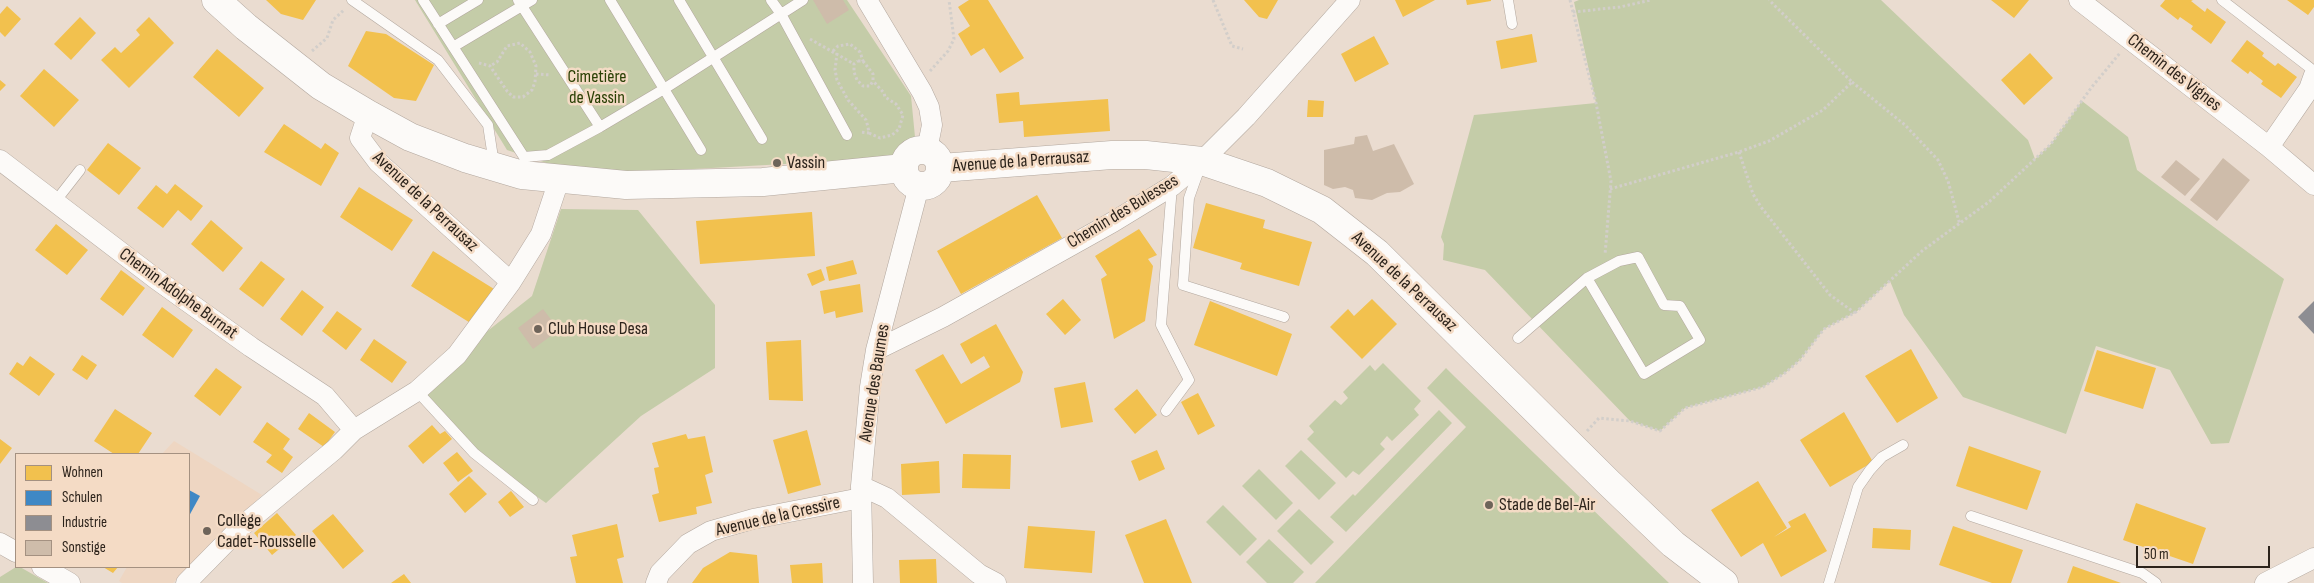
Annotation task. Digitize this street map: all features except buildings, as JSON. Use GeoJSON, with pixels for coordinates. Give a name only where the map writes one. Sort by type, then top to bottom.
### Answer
{"type":"FeatureCollection","features":[{"type":"Feature","properties":{"kind":"street","name":"Avenue de la Perrausaz"},"geometry":{"type":"LineString","coordinates":[[216,0],[246,27],[321,86],[410,137],[494,167],[523,166],[559,180],[626,185],[911,177]]}},
{"type":"Feature","properties":{"kind":"street"},"geometry":{"type":"LineString","coordinates":[[867,0],[929,107],[934,159],[914,152],[909,156],[911,177]]}},
{"type":"Feature","properties":{"kind":"street","name":"Chemin des Bulesses"},"geometry":{"type":"LineString","coordinates":[[876,350],[948,314],[1172,186],[1202,161],[1246,117],[1350,0]]}},
{"type":"Feature","properties":{"kind":"street","name":"Chemin des Vignes"},"geometry":{"type":"LineString","coordinates":[[2079,0],[2270,147],[2314,185]]}},
{"type":"Feature","properties":{"kind":"street"},"geometry":{"type":"LineString","coordinates":[[2270,147],[2309,89],[2314,75]]}},
{"type":"Feature","properties":{"kind":"street","name":"Avenue de la Perrausaz"},"geometry":{"type":"LineString","coordinates":[[368,114],[360,138],[378,162],[453,225],[511,282]]}},
{"type":"Feature","properties":{"kind":"street","name":"Avenue de la Perrausaz"},"geometry":{"type":"LineString","coordinates":[[934,159],[1146,155],[1202,161],[1267,183],[1322,210],[1377,253],[1673,544],[1724,583]]}},
{"type":"Feature","properties":{"kind":"street","name":"Chemin Adolphe Burnat"},"geometry":{"type":"LineString","coordinates":[[0,160],[156,279],[325,396],[354,430]]}},
{"type":"Feature","properties":{"kind":"street","name":"Avenue des Baumes"},"geometry":{"type":"LineString","coordinates":[[863,583],[861,492],[870,387],[911,177]]}},
{"type":"Feature","properties":{"kind":"street"},"geometry":{"type":"LineString","coordinates":[[186,583],[241,526],[334,450],[354,430],[417,391],[457,355],[511,282],[542,234],[559,180]]}},
{"type":"Feature","properties":{"kind":"street"},"geometry":{"type":"LineString","coordinates":[[861,492],[887,498],[980,574],[996,583]]}},
{"type":"Feature","properties":{"kind":"street","name":"Avenue de la Cressire"},"geometry":{"type":"LineString","coordinates":[[656,583],[660,573],[688,544],[711,531],[861,492]]}},
{"type":"Feature","properties":{"kind":"street"},"geometry":{"type":"LineString","coordinates":[[0,543],[15,551]]}},
{"type":"Feature","properties":{"kind":"street"},"geometry":{"type":"LineString","coordinates":[[2265,583],[2314,558]]}},
{"type":"Feature","properties":{"kind":"street"},"geometry":{"type":"LineString","coordinates":[[44,568],[70,583]]}},
{"type":"Feature","properties":{"kind":"lane"},"geometry":{"type":"LineString","coordinates":[[423,0],[464,65],[523,166],[548,155],[664,89],[803,0]]}},
{"type":"Feature","properties":{"kind":"lane"},"geometry":{"type":"LineString","coordinates":[[438,24],[478,0]]}},
{"type":"Feature","properties":{"kind":"lane"},"geometry":{"type":"LineString","coordinates":[[453,48],[520,3],[532,0]]}},
{"type":"Feature","properties":{"kind":"lane"},"geometry":{"type":"LineString","coordinates":[[610,0],[701,150]]}},
{"type":"Feature","properties":{"kind":"lane"},"geometry":{"type":"LineString","coordinates":[[680,0],[762,139]]}},
{"type":"Feature","properties":{"kind":"lane"},"geometry":{"type":"LineString","coordinates":[[771,0],[781,14],[847,135]]}},
{"type":"Feature","properties":{"kind":"lane"},"geometry":{"type":"LineString","coordinates":[[1508,0],[1512,24]]}},
{"type":"Feature","properties":{"kind":"lane"},"geometry":{"type":"LineString","coordinates":[[2222,0],[2314,71]]}},
{"type":"Feature","properties":{"kind":"lane"},"geometry":{"type":"LineString","coordinates":[[353,1],[438,60],[488,125],[494,167]]}},
{"type":"Feature","properties":{"kind":"lane"},"geometry":{"type":"LineString","coordinates":[[520,3],[600,126]]}},
{"type":"Feature","properties":{"kind":"lane"},"geometry":{"type":"LineString","coordinates":[[1202,161],[1189,198],[1183,285],[1284,317]]}},
{"type":"Feature","properties":{"kind":"lane"},"geometry":{"type":"LineString","coordinates":[[55,202],[80,170]]}},
{"type":"Feature","properties":{"kind":"lane"},"geometry":{"type":"LineString","coordinates":[[1166,411],[1190,380],[1162,325],[1172,186]]}},
{"type":"Feature","properties":{"kind":"lane"},"geometry":{"type":"LineString","coordinates":[[1518,338],[1587,278],[1619,261],[1638,258],[1664,305],[1680,306],[1700,340],[1644,374],[1587,278]]}},
{"type":"Feature","properties":{"kind":"lane"},"geometry":{"type":"LineString","coordinates":[[417,391],[474,453],[533,500]]}},
{"type":"Feature","properties":{"kind":"lane"},"geometry":{"type":"LineString","coordinates":[[1829,583],[1858,487],[1882,457],[1903,445]]}},
{"type":"Feature","properties":{"kind":"lane"},"geometry":{"type":"LineString","coordinates":[[1971,516],[2142,573],[2156,583]]}},
{"type":"Feature","properties":{"kind":"path"},"geometry":{"type":"LineString","coordinates":[[924,77],[948,51],[954,38],[948,0]]}},
{"type":"Feature","properties":{"kind":"path"},"geometry":{"type":"LineString","coordinates":[[1214,0],[1232,46],[1243,49]]}},
{"type":"Feature","properties":{"kind":"path"},"geometry":{"type":"LineString","coordinates":[[1570,0],[1596,103],[1611,181],[1605,259],[1587,278]]}},
{"type":"Feature","properties":{"kind":"path"},"geometry":{"type":"LineString","coordinates":[[1573,12],[1620,7],[1651,0]]}},
{"type":"Feature","properties":{"kind":"path"},"geometry":{"type":"LineString","coordinates":[[1769,0],[1852,82],[1905,125],[1938,160],[1948,181],[1960,224]]}},
{"type":"Feature","properties":{"kind":"path"},"geometry":{"type":"LineString","coordinates":[[310,53],[327,38],[333,20],[353,1]]}},
{"type":"Feature","properties":{"kind":"path"},"geometry":{"type":"LineString","coordinates":[[789,29],[800,33],[854,64]]}},
{"type":"Feature","properties":{"kind":"path"},"geometry":{"type":"LineString","coordinates":[[464,65],[474,62],[490,66],[513,97],[523,97],[532,90],[535,82],[536,66],[530,52],[520,43],[508,46],[497,62],[490,66]]}},
{"type":"Feature","properties":{"kind":"path"},"geometry":{"type":"LineString","coordinates":[[854,64],[854,72],[863,86],[870,86],[873,82],[873,74],[863,61],[860,52],[850,44],[838,46],[835,52],[835,70],[838,80],[848,100],[866,120],[869,133]]}},
{"type":"Feature","properties":{"kind":"path"},"geometry":{"type":"LineString","coordinates":[[1581,436],[1599,418],[1630,421],[1660,430],[1685,408],[1763,387],[1785,373],[1800,360],[1824,329],[1855,313],[1922,251],[1990,201],[2052,144],[2091,88],[2121,52]]}},
{"type":"Feature","properties":{"kind":"path"},"geometry":{"type":"LineString","coordinates":[[854,64],[863,61]]}},
{"type":"Feature","properties":{"kind":"path"},"geometry":{"type":"LineString","coordinates":[[847,135],[854,131],[869,133],[880,138],[892,135],[899,129],[902,115],[896,104],[885,98],[884,93],[873,82]]}},
{"type":"Feature","properties":{"kind":"path"},"geometry":{"type":"LineString","coordinates":[[1610,189],[1739,152],[1769,141],[1823,110],[1852,82]]}},
{"type":"Feature","properties":{"kind":"path"},"geometry":{"type":"LineString","coordinates":[[1739,152],[1753,194],[1761,208],[1830,295],[1855,313]]}},
{"type":"Feature","properties":{"kind":"shaded area","name":"Collège Cadet-Rousselle"},"geometry":{"type":"Polygon","coordinates":[[[174,441],[262,495],[190,566],[190,453],[163,453],[174,441]]]}},
{"type":"Feature","properties":{"kind":"shaded area","name":"Collège Cadet-Rousselle"},"geometry":{"type":"Polygon","coordinates":[[[126,568],[188,568],[173,583],[122,583],[119,581],[126,568]]]}},
{"type":"Feature","properties":{"kind":"green space","name":"Cimetière de Vassin"},"geometry":{"type":"Polygon","coordinates":[[[415,0],[847,0],[911,96],[915,137],[899,149],[895,158],[583,175],[507,150],[415,0]]]}},
{"type":"Feature","properties":{"kind":"green space"},"geometry":{"type":"Polygon","coordinates":[[[1579,0],[1881,0],[2028,140],[2035,159],[2051,144],[2082,101],[2128,137],[2137,170],[2284,279],[2229,443],[2211,444],[2170,370],[2096,346],[2066,434],[1963,397],[1904,315],[1890,281],[1856,312],[1824,329],[1800,360],[1785,373],[1763,387],[1685,408],[1660,431],[1630,421],[1485,270],[1443,260],[1444,244],[1441,237],[1474,115],[1596,103],[1574,2],[1579,0]]]}},
{"type":"Feature","properties":{"kind":"green space"},"geometry":{"type":"Polygon","coordinates":[[[561,209],[638,210],[715,305],[715,368],[641,416],[546,503],[474,453],[417,391],[457,355],[532,296],[561,209]]]}},
{"type":"Feature","properties":{"kind":"green space"},"geometry":{"type":"Polygon","coordinates":[[[1383,363],[1421,401],[1414,409],[1419,415],[1392,441],[1387,436],[1380,444],[1385,449],[1359,475],[1353,471],[1346,478],[1307,439],[1314,432],[1309,426],[1335,400],[1341,405],[1348,398],[1343,392],[1370,365],[1375,371],[1383,363]]]}},
{"type":"Feature","properties":{"kind":"green space","name":"Stade de Bel-Air"},"geometry":{"type":"Polygon","coordinates":[[[1446,368],[1669,583],[1315,583],[1466,427],[1427,388],[1446,368]]]}},
{"type":"Feature","properties":{"kind":"green space"},"geometry":{"type":"Polygon","coordinates":[[[1439,410],[1452,423],[1346,532],[1330,517],[1353,494],[1355,496],[1439,410]]]}},
{"type":"Feature","properties":{"kind":"green space"},"geometry":{"type":"Polygon","coordinates":[[[1301,450],[1336,483],[1319,500],[1285,466],[1301,450]]]}},
{"type":"Feature","properties":{"kind":"green space"},"geometry":{"type":"Polygon","coordinates":[[[1259,469],[1293,503],[1276,520],[1242,486],[1259,469]]]}},
{"type":"Feature","properties":{"kind":"green space"},"geometry":{"type":"Polygon","coordinates":[[[1223,505],[1257,539],[1240,556],[1206,522],[1223,505]]]}},
{"type":"Feature","properties":{"kind":"green space"},"geometry":{"type":"Polygon","coordinates":[[[1299,509],[1334,542],[1311,565],[1277,531],[1299,509]]]}},
{"type":"Feature","properties":{"kind":"green space"},"geometry":{"type":"Polygon","coordinates":[[[1269,539],[1304,572],[1293,583],[1267,583],[1246,562],[1269,539]]]}},
{"type":"Feature","properties":{"kind":"green space"},"geometry":{"type":"Polygon","coordinates":[[[15,568],[22,568],[48,583],[0,583],[0,577],[15,568]]]}},
{"type":"Feature","properties":{"kind":"place","name":"Vassin"},"geometry":{"type":"Point","coordinates":[777,163]}},
{"type":"Feature","properties":{"kind":"place","name":"Club House Desa"},"geometry":{"type":"Point","coordinates":[538,329]}},
{"type":"Feature","properties":{"kind":"place","name":"Stade de Bel-Air"},"geometry":{"type":"Point","coordinates":[1489,505]}},
{"type":"Feature","properties":{"kind":"place","name":"Collège Cadet-Rousselle"},"geometry":{"type":"Point","coordinates":[207,531]}}]}
